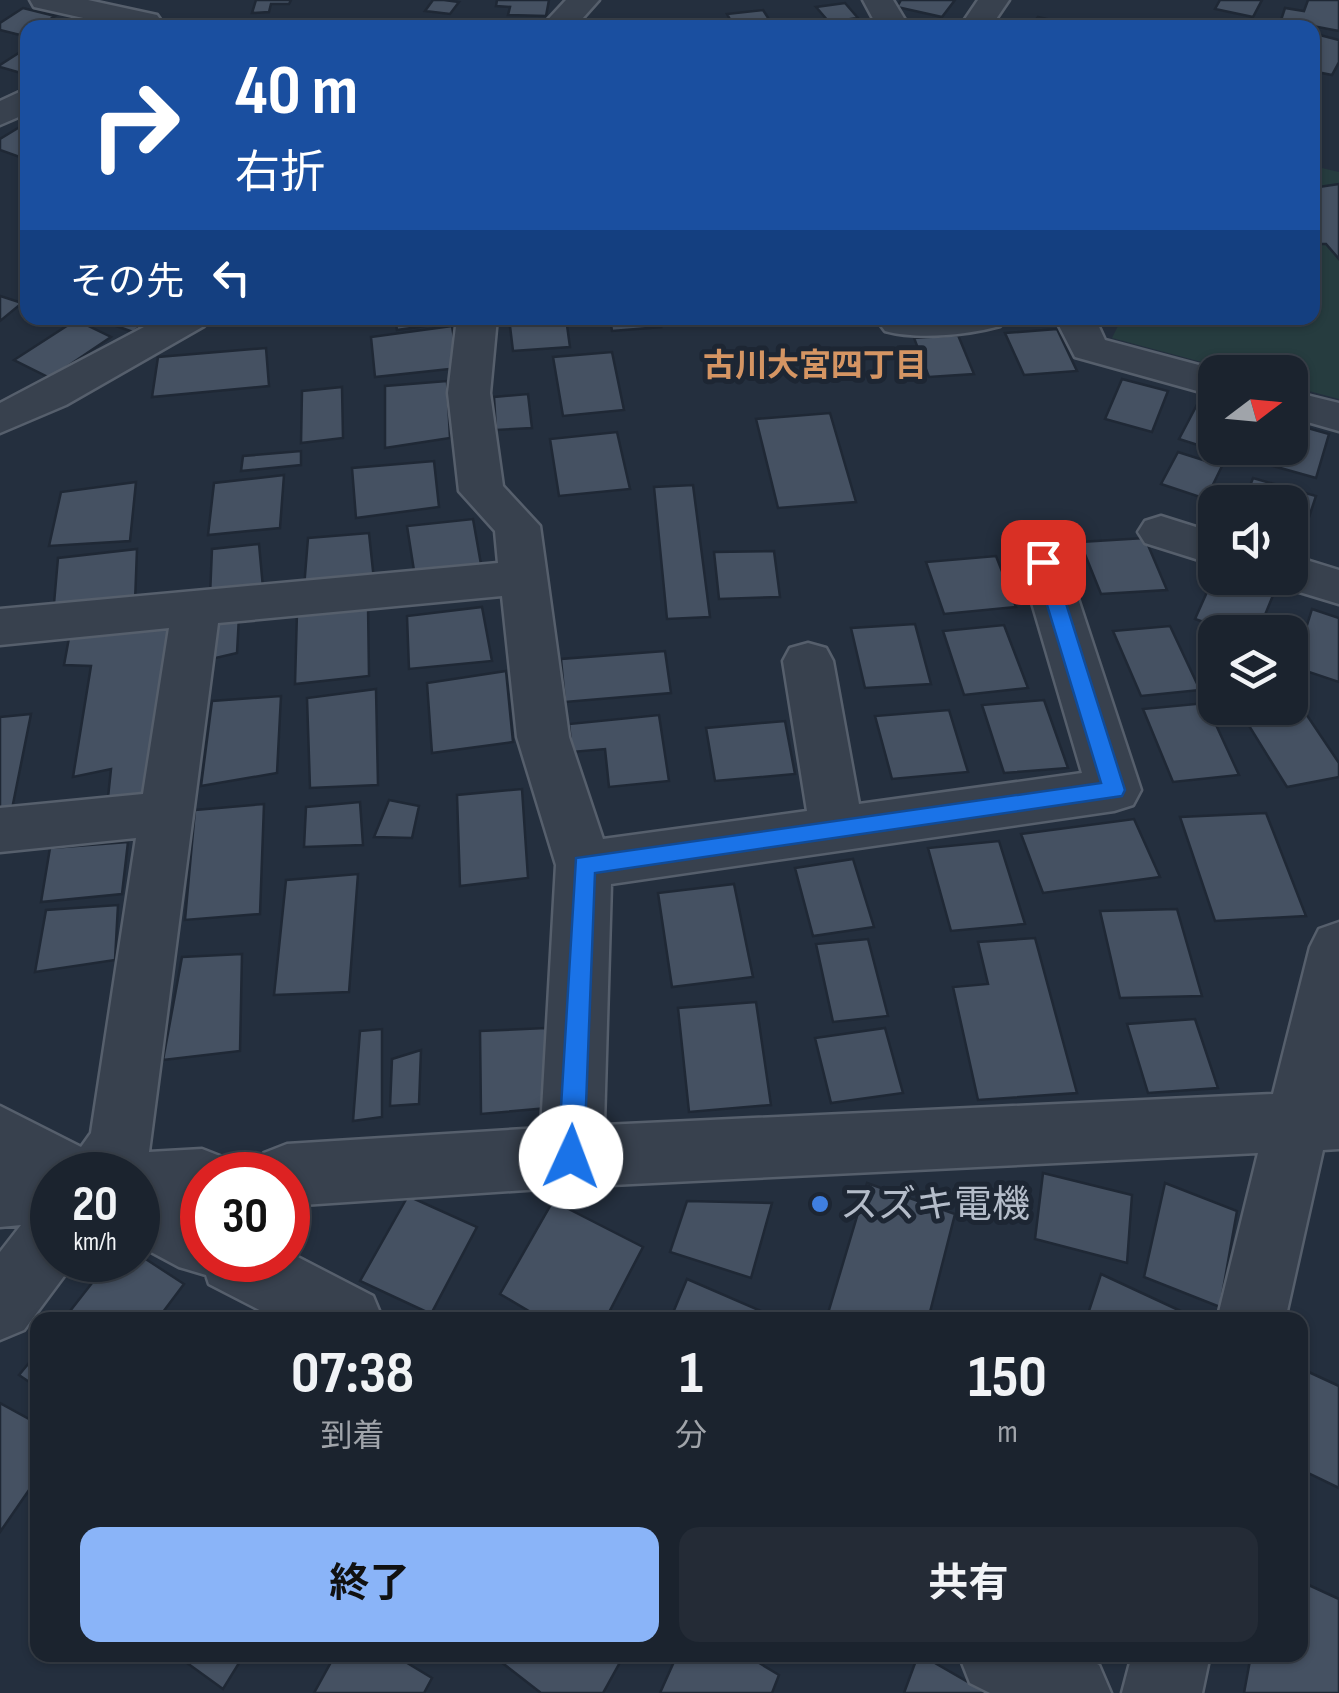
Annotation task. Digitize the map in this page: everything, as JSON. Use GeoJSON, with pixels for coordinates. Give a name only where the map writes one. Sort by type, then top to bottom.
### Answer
{"type":"FeatureCollection","features":[{"type":"Feature","properties":{"kind":"street"},"geometry":{"type":"LineString","coordinates":[[45,0],[122,20]]}},
{"type":"Feature","properties":{"kind":"street"},"geometry":{"type":"LineString","coordinates":[[563,20],[584,0]]}},
{"type":"Feature","properties":{"kind":"street"},"geometry":{"type":"LineString","coordinates":[[150,20],[174,6]]}},
{"type":"Feature","properties":{"kind":"street"},"geometry":{"type":"LineString","coordinates":[[0,420],[178,325]]}},
{"type":"Feature","properties":{"kind":"street"},"geometry":{"type":"LineString","coordinates":[[476,325],[469,393],[481,490],[517,526],[543,737],[584,865],[571,1157]]}},
{"type":"Feature","properties":{"kind":"street"},"geometry":{"type":"LineString","coordinates":[[1078,325],[1089,348],[1198,378]]}},
{"type":"Feature","properties":{"kind":"street"},"geometry":{"type":"LineString","coordinates":[[0,378],[51,396]]}},
{"type":"Feature","properties":{"kind":"street"},"geometry":{"type":"LineString","coordinates":[[1308,409],[1339,417]]}},
{"type":"Feature","properties":{"kind":"street"},"geometry":{"type":"LineString","coordinates":[[1161,532],[1198,544]]}},
{"type":"Feature","properties":{"kind":"street"},"geometry":{"type":"LineString","coordinates":[[584,865],[1114,790],[1043,562]]}},
{"type":"Feature","properties":{"kind":"street"},"geometry":{"type":"LineString","coordinates":[[0,627],[523,578]]}},
{"type":"Feature","properties":{"kind":"street"},"geometry":{"type":"LineString","coordinates":[[1308,578],[1339,588]]}},
{"type":"Feature","properties":{"kind":"street"},"geometry":{"type":"LineString","coordinates":[[115,1152],[121,1143],[196,609]]}},
{"type":"Feature","properties":{"kind":"street"},"geometry":{"type":"LineString","coordinates":[[808,661],[836,830]]}},
{"type":"Feature","properties":{"kind":"street"},"geometry":{"type":"LineString","coordinates":[[0,830],[168,814]]}},
{"type":"Feature","properties":{"kind":"street"},"geometry":{"type":"LineString","coordinates":[[1254,1312],[1319,1121],[1339,948]]}},
{"type":"Feature","properties":{"kind":"street"},"geometry":{"type":"LineString","coordinates":[[310,1174],[1319,1121]]}},
{"type":"Feature","properties":{"kind":"street"},"geometry":{"type":"LineString","coordinates":[[0,1136],[30,1153]]}},
{"type":"Feature","properties":{"kind":"street"},"geometry":{"type":"LineString","coordinates":[[0,1196],[30,1193]]}},
{"type":"Feature","properties":{"kind":"street"},"geometry":{"type":"LineString","coordinates":[[0,1306],[30,1267]]}},
{"type":"Feature","properties":{"kind":"street"},"geometry":{"type":"LineString","coordinates":[[276,1282],[334,1312]]}},
{"type":"Feature","properties":{"kind":"street"},"geometry":{"type":"LineString","coordinates":[[1012,1662],[1072,1693]]}},
{"type":"Feature","properties":{"kind":"street"},"geometry":{"type":"LineString","coordinates":[[1162,1693],[1169,1662]]}},
{"type":"Feature","properties":{"kind":"green space"},"geometry":{"type":"Polygon","coordinates":[[[1320,168],[1339,172],[1339,399],[1308,391],[1308,355],[1198,355],[1198,361],[1112,338],[1118,325],[1320,325],[1320,168]]]}},
{"type":"Feature","properties":{"kind":"building"},"geometry":{"type":"Polygon","coordinates":[[[256,0],[291,0],[289,4],[271,4],[269,12],[252,13],[256,0]]]}},
{"type":"Feature","properties":{"kind":"building"},"geometry":{"type":"Polygon","coordinates":[[[433,0],[459,2],[450,14],[425,11],[433,0]]]}},
{"type":"Feature","properties":{"kind":"building"},"geometry":{"type":"Polygon","coordinates":[[[497,0],[549,0],[546,16],[508,15],[510,7],[496,6],[497,0]]]}},
{"type":"Feature","properties":{"kind":"building"},"geometry":{"type":"Polygon","coordinates":[[[901,0],[955,0],[942,17],[897,7],[901,0]]]}},
{"type":"Feature","properties":{"kind":"building"},"geometry":{"type":"Polygon","coordinates":[[[1220,0],[1262,0],[1253,17],[1215,9],[1220,0]]]}},
{"type":"Feature","properties":{"kind":"building"},"geometry":{"type":"Polygon","coordinates":[[[1308,0],[1339,0],[1339,31],[1320,27],[1320,20],[1281,20],[1285,8],[1304,11],[1308,0]]]}},
{"type":"Feature","properties":{"kind":"building"},"geometry":{"type":"Polygon","coordinates":[[[845,3],[858,18],[827,20],[816,7],[845,3]]]}},
{"type":"Feature","properties":{"kind":"building"},"geometry":{"type":"Polygon","coordinates":[[[23,8],[55,16],[49,20],[20,20],[20,35],[0,30],[0,23],[23,8]]]}},
{"type":"Feature","properties":{"kind":"building"},"geometry":{"type":"Polygon","coordinates":[[[763,10],[769,20],[730,20],[727,14],[763,10]]]}},
{"type":"Feature","properties":{"kind":"building"},"geometry":{"type":"Polygon","coordinates":[[[1320,35],[1339,40],[1339,62],[1332,75],[1320,73],[1320,35]]]}},
{"type":"Feature","properties":{"kind":"building"},"geometry":{"type":"Polygon","coordinates":[[[20,52],[20,73],[0,65],[20,52]]]}},
{"type":"Feature","properties":{"kind":"building"},"geometry":{"type":"Polygon","coordinates":[[[20,129],[20,157],[0,150],[0,139],[20,129]]]}},
{"type":"Feature","properties":{"kind":"building"},"geometry":{"type":"Polygon","coordinates":[[[1339,184],[1339,259],[1326,244],[1320,244],[1320,187],[1339,184]]]}},
{"type":"Feature","properties":{"kind":"building"},"geometry":{"type":"Polygon","coordinates":[[[0,296],[20,302],[20,305],[0,321],[0,296]]]}},
{"type":"Feature","properties":{"kind":"building"},"geometry":{"type":"Polygon","coordinates":[[[68,325],[86,325],[111,337],[50,378],[14,360],[68,325]]]}},
{"type":"Feature","properties":{"kind":"building"},"geometry":{"type":"Polygon","coordinates":[[[114,325],[142,325],[133,332],[114,325]]]}},
{"type":"Feature","properties":{"kind":"building"},"geometry":{"type":"Polygon","coordinates":[[[396,325],[433,325],[397,330],[396,325]]]}},
{"type":"Feature","properties":{"kind":"building"},"geometry":{"type":"Polygon","coordinates":[[[510,325],[567,325],[570,347],[513,351],[510,325]]]}},
{"type":"Feature","properties":{"kind":"building"},"geometry":{"type":"Polygon","coordinates":[[[611,325],[661,327],[612,331],[611,325]]]}},
{"type":"Feature","properties":{"kind":"building"},"geometry":{"type":"Polygon","coordinates":[[[452,326],[459,368],[375,377],[371,337],[452,326]]]}},
{"type":"Feature","properties":{"kind":"building"},"geometry":{"type":"Polygon","coordinates":[[[1057,329],[1077,371],[1024,375],[1005,333],[1057,329]]]}},
{"type":"Feature","properties":{"kind":"building"},"geometry":{"type":"Polygon","coordinates":[[[958,335],[974,374],[929,377],[914,338],[958,335]]]}},
{"type":"Feature","properties":{"kind":"building"},"geometry":{"type":"Polygon","coordinates":[[[266,348],[269,386],[152,397],[158,357],[266,348]]]}},
{"type":"Feature","properties":{"kind":"building"},"geometry":{"type":"Polygon","coordinates":[[[612,352],[624,410],[563,416],[553,357],[612,352]]]}},
{"type":"Feature","properties":{"kind":"building"},"geometry":{"type":"Polygon","coordinates":[[[1122,379],[1168,391],[1152,432],[1105,419],[1122,379]]]}},
{"type":"Feature","properties":{"kind":"building"},"geometry":{"type":"Polygon","coordinates":[[[447,381],[450,438],[385,448],[385,386],[447,381]]]}},
{"type":"Feature","properties":{"kind":"building"},"geometry":{"type":"Polygon","coordinates":[[[342,387],[343,438],[301,443],[302,391],[342,387]]]}},
{"type":"Feature","properties":{"kind":"building"},"geometry":{"type":"Polygon","coordinates":[[[528,394],[532,428],[496,430],[494,397],[528,394]]]}},
{"type":"Feature","properties":{"kind":"building"},"geometry":{"type":"Polygon","coordinates":[[[1198,403],[1198,445],[1179,439],[1198,403]]]}},
{"type":"Feature","properties":{"kind":"building"},"geometry":{"type":"Polygon","coordinates":[[[830,413],[856,502],[778,508],[756,419],[830,413]]]}},
{"type":"Feature","properties":{"kind":"building"},"geometry":{"type":"Polygon","coordinates":[[[1308,428],[1329,434],[1316,478],[1270,465],[1308,465],[1308,428]]]}},
{"type":"Feature","properties":{"kind":"building"},"geometry":{"type":"Polygon","coordinates":[[[617,432],[630,489],[559,496],[550,439],[617,432]]]}},
{"type":"Feature","properties":{"kind":"building"},"geometry":{"type":"Polygon","coordinates":[[[301,451],[301,465],[241,471],[243,456],[301,451]]]}},
{"type":"Feature","properties":{"kind":"building"},"geometry":{"type":"Polygon","coordinates":[[[1178,452],[1198,458],[1198,465],[1222,466],[1213,485],[1198,485],[1198,496],[1161,484],[1178,452]]]}},
{"type":"Feature","properties":{"kind":"building"},"geometry":{"type":"Polygon","coordinates":[[[434,461],[439,507],[356,518],[352,468],[434,461]]]}},
{"type":"Feature","properties":{"kind":"building"},"geometry":{"type":"Polygon","coordinates":[[[284,475],[280,528],[208,535],[214,483],[284,475]]]}},
{"type":"Feature","properties":{"kind":"building"},"geometry":{"type":"Polygon","coordinates":[[[1253,478],[1278,485],[1250,485],[1253,478]]]}},
{"type":"Feature","properties":{"kind":"building"},"geometry":{"type":"Polygon","coordinates":[[[136,482],[130,541],[49,546],[61,492],[136,482]]]}},
{"type":"Feature","properties":{"kind":"building"},"geometry":{"type":"Polygon","coordinates":[[[693,485],[710,617],[667,619],[654,487],[693,485]]]}},
{"type":"Feature","properties":{"kind":"building"},"geometry":{"type":"Polygon","coordinates":[[[1308,494],[1316,496],[1308,520],[1308,494]]]}},
{"type":"Feature","properties":{"kind":"building"},"geometry":{"type":"Polygon","coordinates":[[[473,519],[482,570],[415,577],[407,526],[473,519]]]}},
{"type":"Feature","properties":{"kind":"building"},"geometry":{"type":"Polygon","coordinates":[[[369,533],[374,580],[304,588],[308,538],[369,533]]]}},
{"type":"Feature","properties":{"kind":"building"},"geometry":{"type":"Polygon","coordinates":[[[1145,538],[1167,590],[1101,594],[1080,542],[1145,538]]]}},
{"type":"Feature","properties":{"kind":"building"},"geometry":{"type":"Polygon","coordinates":[[[259,544],[263,588],[210,596],[212,549],[259,544]]]}},
{"type":"Feature","properties":{"kind":"building"},"geometry":{"type":"Polygon","coordinates":[[[137,549],[135,602],[53,615],[58,558],[137,549]]]}},
{"type":"Feature","properties":{"kind":"building"},"geometry":{"type":"Polygon","coordinates":[[[774,551],[780,597],[719,599],[714,552],[774,551]]]}},
{"type":"Feature","properties":{"kind":"building"},"geometry":{"type":"Polygon","coordinates":[[[996,556],[1016,607],[944,614],[926,562],[996,556]]]}},
{"type":"Feature","properties":{"kind":"building"},"geometry":{"type":"Polygon","coordinates":[[[1206,595],[1273,595],[1265,615],[1198,615],[1198,620],[1195,619],[1206,595]]]}},
{"type":"Feature","properties":{"kind":"building"},"geometry":{"type":"Polygon","coordinates":[[[368,605],[369,676],[295,684],[297,612],[368,605]]]}},
{"type":"Feature","properties":{"kind":"building"},"geometry":{"type":"Polygon","coordinates":[[[482,607],[492,661],[409,669],[407,616],[482,607]]]}},
{"type":"Feature","properties":{"kind":"building"},"geometry":{"type":"Polygon","coordinates":[[[1312,609],[1339,618],[1339,682],[1308,672],[1308,622],[1312,609]]]}},
{"type":"Feature","properties":{"kind":"building"},"geometry":{"type":"Polygon","coordinates":[[[239,616],[237,653],[207,660],[211,619],[239,616]]]}},
{"type":"Feature","properties":{"kind":"building"},"geometry":{"type":"Polygon","coordinates":[[[180,622],[151,796],[107,807],[111,769],[73,777],[91,666],[64,665],[71,627],[180,622]]]}},
{"type":"Feature","properties":{"kind":"building"},"geometry":{"type":"Polygon","coordinates":[[[915,624],[931,684],[865,688],[851,628],[915,624]]]}},
{"type":"Feature","properties":{"kind":"building"},"geometry":{"type":"Polygon","coordinates":[[[1004,625],[1028,688],[964,695],[943,631],[1004,625]]]}},
{"type":"Feature","properties":{"kind":"building"},"geometry":{"type":"Polygon","coordinates":[[[1170,626],[1198,690],[1141,696],[1113,631],[1170,626]]]}},
{"type":"Feature","properties":{"kind":"building"},"geometry":{"type":"Polygon","coordinates":[[[665,651],[671,693],[565,702],[561,659],[665,651]]]}},
{"type":"Feature","properties":{"kind":"building"},"geometry":{"type":"Polygon","coordinates":[[[506,671],[513,742],[432,753],[427,683],[506,671]]]}},
{"type":"Feature","properties":{"kind":"building"},"geometry":{"type":"Polygon","coordinates":[[[376,689],[378,785],[310,788],[307,698],[376,689]]]}},
{"type":"Feature","properties":{"kind":"building"},"geometry":{"type":"Polygon","coordinates":[[[281,696],[277,773],[201,786],[212,701],[281,696]]]}},
{"type":"Feature","properties":{"kind":"building"},"geometry":{"type":"Polygon","coordinates":[[[1044,700],[1068,768],[1004,773],[982,705],[1044,700]]]}},
{"type":"Feature","properties":{"kind":"building"},"geometry":{"type":"Polygon","coordinates":[[[1198,704],[1198,725],[1216,725],[1239,775],[1173,782],[1143,709],[1198,704]]]}},
{"type":"Feature","properties":{"kind":"building"},"geometry":{"type":"Polygon","coordinates":[[[949,710],[968,772],[892,779],[875,716],[949,710]]]}},
{"type":"Feature","properties":{"kind":"building"},"geometry":{"type":"Polygon","coordinates":[[[31,714],[11,814],[0,815],[0,717],[31,714]]]}},
{"type":"Feature","properties":{"kind":"building"},"geometry":{"type":"Polygon","coordinates":[[[659,715],[669,781],[609,787],[605,749],[572,752],[569,724],[659,715]]]}},
{"type":"Feature","properties":{"kind":"building"},"geometry":{"type":"Polygon","coordinates":[[[1308,717],[1339,763],[1339,777],[1287,787],[1249,725],[1308,725],[1308,717]]]}},
{"type":"Feature","properties":{"kind":"building"},"geometry":{"type":"Polygon","coordinates":[[[785,721],[795,774],[715,781],[706,728],[785,721]]]}},
{"type":"Feature","properties":{"kind":"building"},"geometry":{"type":"Polygon","coordinates":[[[522,789],[528,878],[460,886],[457,795],[522,789]]]}},
{"type":"Feature","properties":{"kind":"building"},"geometry":{"type":"Polygon","coordinates":[[[389,800],[419,806],[412,838],[374,837],[389,800]]]}},
{"type":"Feature","properties":{"kind":"building"},"geometry":{"type":"Polygon","coordinates":[[[360,802],[363,845],[304,847],[306,807],[360,802]]]}},
{"type":"Feature","properties":{"kind":"building"},"geometry":{"type":"Polygon","coordinates":[[[264,804],[260,914],[185,920],[195,810],[264,804]]]}},
{"type":"Feature","properties":{"kind":"building"},"geometry":{"type":"Polygon","coordinates":[[[1266,813],[1306,916],[1215,921],[1180,817],[1266,813]]]}},
{"type":"Feature","properties":{"kind":"building"},"geometry":{"type":"Polygon","coordinates":[[[1134,819],[1160,877],[1043,893],[1021,834],[1134,819]]]}},
{"type":"Feature","properties":{"kind":"building"},"geometry":{"type":"Polygon","coordinates":[[[999,841],[1025,924],[951,931],[928,848],[999,841]]]}},
{"type":"Feature","properties":{"kind":"building"},"geometry":{"type":"Polygon","coordinates":[[[128,842],[122,894],[41,902],[50,848],[128,842]]]}},
{"type":"Feature","properties":{"kind":"building"},"geometry":{"type":"Polygon","coordinates":[[[853,859],[874,927],[813,936],[795,868],[853,859]]]}},
{"type":"Feature","properties":{"kind":"building"},"geometry":{"type":"Polygon","coordinates":[[[358,874],[349,992],[274,995],[286,880],[358,874]]]}},
{"type":"Feature","properties":{"kind":"building"},"geometry":{"type":"Polygon","coordinates":[[[734,884],[753,977],[672,987],[658,893],[734,884]]]}},
{"type":"Feature","properties":{"kind":"building"},"geometry":{"type":"Polygon","coordinates":[[[118,905],[115,960],[35,972],[46,910],[118,905]]]}},
{"type":"Feature","properties":{"kind":"building"},"geometry":{"type":"Polygon","coordinates":[[[1177,909],[1202,996],[1120,998],[1100,911],[1177,909]]]}},
{"type":"Feature","properties":{"kind":"building"},"geometry":{"type":"Polygon","coordinates":[[[1035,938],[1077,1093],[978,1100],[953,987],[988,984],[978,942],[1035,938]]]}},
{"type":"Feature","properties":{"kind":"building"},"geometry":{"type":"Polygon","coordinates":[[[868,939],[888,1016],[833,1022],[816,944],[868,939]]]}},
{"type":"Feature","properties":{"kind":"building"},"geometry":{"type":"Polygon","coordinates":[[[242,954],[240,1051],[163,1060],[182,957],[242,954]]]}},
{"type":"Feature","properties":{"kind":"building"},"geometry":{"type":"Polygon","coordinates":[[[756,1002],[771,1105],[689,1112],[678,1008],[756,1002]]]}},
{"type":"Feature","properties":{"kind":"building"},"geometry":{"type":"Polygon","coordinates":[[[1195,1019],[1218,1088],[1148,1093],[1127,1024],[1195,1019]]]}},
{"type":"Feature","properties":{"kind":"building"},"geometry":{"type":"Polygon","coordinates":[[[546,1028],[548,1108],[481,1114],[480,1031],[546,1028]]]}},
{"type":"Feature","properties":{"kind":"building"},"geometry":{"type":"Polygon","coordinates":[[[885,1028],[903,1093],[831,1103],[815,1038],[885,1028]]]}},
{"type":"Feature","properties":{"kind":"building"},"geometry":{"type":"Polygon","coordinates":[[[382,1029],[382,1117],[353,1121],[360,1031],[382,1029]]]}},
{"type":"Feature","properties":{"kind":"building"},"geometry":{"type":"Polygon","coordinates":[[[421,1050],[419,1104],[390,1106],[392,1059],[421,1050]]]}},
{"type":"Feature","properties":{"kind":"building"},"geometry":{"type":"Polygon","coordinates":[[[1043,1173],[1132,1195],[1127,1263],[1035,1239],[1043,1173]]]}},
{"type":"Feature","properties":{"kind":"building"},"geometry":{"type":"Polygon","coordinates":[[[867,1183],[955,1214],[930,1312],[828,1312],[867,1183]]]}},
{"type":"Feature","properties":{"kind":"building"},"geometry":{"type":"Polygon","coordinates":[[[1165,1183],[1237,1211],[1220,1307],[1144,1277],[1165,1183]]]}},
{"type":"Feature","properties":{"kind":"building"},"geometry":{"type":"Polygon","coordinates":[[[408,1196],[477,1227],[432,1312],[360,1281],[408,1196]]]}},
{"type":"Feature","properties":{"kind":"building"},"geometry":{"type":"Polygon","coordinates":[[[553,1201],[643,1247],[609,1312],[530,1312],[500,1294],[553,1201]]]}},
{"type":"Feature","properties":{"kind":"building"},"geometry":{"type":"Polygon","coordinates":[[[687,1201],[772,1203],[751,1278],[670,1252],[687,1201]]]}},
{"type":"Feature","properties":{"kind":"building"},"geometry":{"type":"Polygon","coordinates":[[[160,1268],[184,1284],[163,1312],[69,1312],[93,1282],[160,1282],[160,1268]]]}},
{"type":"Feature","properties":{"kind":"building"},"geometry":{"type":"Polygon","coordinates":[[[1101,1274],[1183,1312],[1089,1312],[1101,1274]]]}},
{"type":"Feature","properties":{"kind":"building"},"geometry":{"type":"Polygon","coordinates":[[[687,1279],[763,1312],[673,1312],[687,1279]]]}},
{"type":"Feature","properties":{"kind":"building"},"geometry":{"type":"Polygon","coordinates":[[[30,1362],[30,1383],[19,1375],[30,1362]]]}},
{"type":"Feature","properties":{"kind":"building"},"geometry":{"type":"Polygon","coordinates":[[[1308,1372],[1339,1386],[1339,1488],[1308,1473],[1308,1372]]]}},
{"type":"Feature","properties":{"kind":"building"},"geometry":{"type":"Polygon","coordinates":[[[0,1403],[30,1420],[30,1489],[0,1532],[0,1403]]]}},
{"type":"Feature","properties":{"kind":"building"},"geometry":{"type":"Polygon","coordinates":[[[1308,1585],[1339,1599],[1339,1693],[1244,1693],[1250,1662],[1308,1662],[1308,1585]]]}},
{"type":"Feature","properties":{"kind":"building"},"geometry":{"type":"Polygon","coordinates":[[[186,1662],[240,1662],[223,1689],[186,1662]]]}},
{"type":"Feature","properties":{"kind":"building"},"geometry":{"type":"Polygon","coordinates":[[[331,1662],[406,1662],[432,1678],[424,1693],[314,1693],[331,1662]]]}},
{"type":"Feature","properties":{"kind":"building"},"geometry":{"type":"Polygon","coordinates":[[[501,1662],[620,1662],[603,1693],[541,1693],[501,1662]]]}},
{"type":"Feature","properties":{"kind":"building"},"geometry":{"type":"Polygon","coordinates":[[[674,1662],[758,1662],[779,1675],[772,1693],[660,1693],[674,1662]]]}},
{"type":"Feature","properties":{"kind":"building"},"geometry":{"type":"Polygon","coordinates":[[[915,1662],[933,1662],[987,1693],[904,1693],[915,1662]]]}},
{"type":"Feature","properties":{"kind":"place","name":"スズキ電機"},"geometry":{"type":"Point","coordinates":[820,1204]}},
{"type":"Feature","properties":{"kind":"district","name":"古川大宮四丁目"},"geometry":{"type":"Point","coordinates":[815,365]}},
{"type":"Feature","properties":{"kind":"route"},"geometry":{"type":"LineString","coordinates":[[571,1157],[584,865],[1114,790],[1043,562]]}}]}
